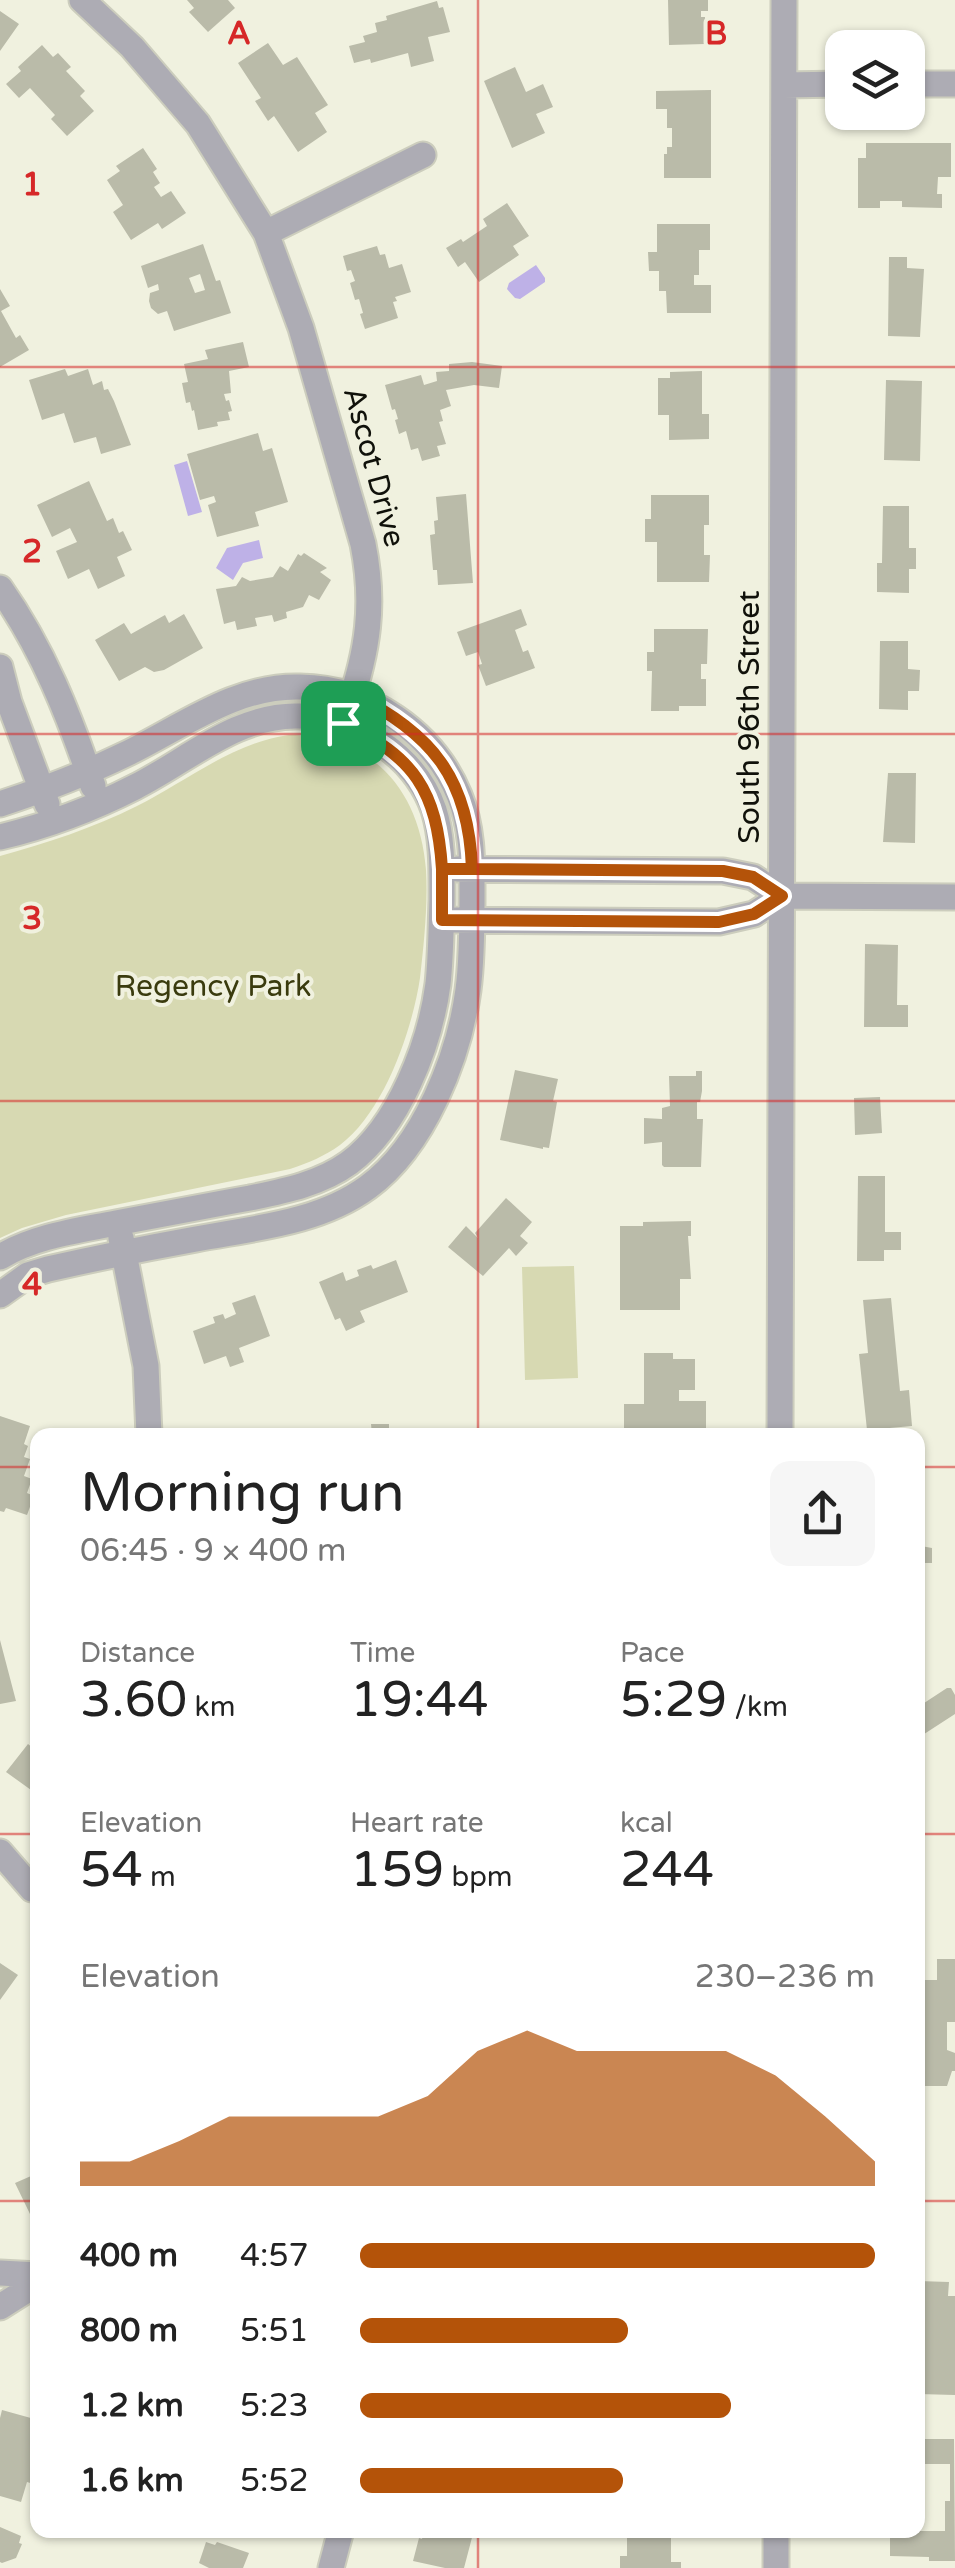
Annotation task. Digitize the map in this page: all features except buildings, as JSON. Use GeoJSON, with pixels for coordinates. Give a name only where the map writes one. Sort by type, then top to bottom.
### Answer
{"type":"FeatureCollection","features":[{"type":"Feature","properties":{"kind":"street","name":"Ascot Drive"},"geometry":{"type":"LineString","coordinates":[[82,0],[132,47],[198,124],[266,234],[301,328],[369,576],[368,630],[343,723]]}},
{"type":"Feature","properties":{"kind":"street","name":"South 96th Street"},"geometry":{"type":"LineString","coordinates":[[780,1428],[784,0]]}},
{"type":"Feature","properties":{"kind":"street"},"geometry":{"type":"LineString","coordinates":[[784,85],[825,84]]}},
{"type":"Feature","properties":{"kind":"street"},"geometry":{"type":"LineString","coordinates":[[925,84],[955,84]]}},
{"type":"Feature","properties":{"kind":"street"},"geometry":{"type":"LineString","coordinates":[[266,234],[423,155]]}},
{"type":"Feature","properties":{"kind":"street"},"geometry":{"type":"LineString","coordinates":[[0,588],[41,654],[99,805]]}},
{"type":"Feature","properties":{"kind":"street"},"geometry":{"type":"LineString","coordinates":[[0,668],[54,822]]}},
{"type":"Feature","properties":{"kind":"street"},"geometry":{"type":"LineString","coordinates":[[0,804],[88,772],[214,707],[244,696],[272,688],[299,687],[353,694],[402,722],[447,770],[461,799],[472,869],[468,990],[455,1048],[420,1128],[370,1186],[336,1206],[285,1222],[48,1269],[28,1276],[0,1294]]}},
{"type":"Feature","properties":{"kind":"street"},"geometry":{"type":"LineString","coordinates":[[0,837],[99,805],[227,734],[277,717],[298,716],[343,723],[384,745],[406,766],[433,809],[440,832],[442,869],[438,986],[425,1038],[394,1112],[351,1162],[324,1178],[278,1192],[39,1239],[0,1257]]}},
{"type":"Feature","properties":{"kind":"street"},"geometry":{"type":"LineString","coordinates":[[442,869],[723,871],[753,877],[782,896],[955,897]]}},
{"type":"Feature","properties":{"kind":"street"},"geometry":{"type":"LineString","coordinates":[[442,920],[719,922],[754,914],[782,896]]}},
{"type":"Feature","properties":{"kind":"street"},"geometry":{"type":"LineString","coordinates":[[118,1223],[146,1366],[149,1428]]}},
{"type":"Feature","properties":{"kind":"street"},"geometry":{"type":"LineString","coordinates":[[0,1852],[30,1887]]}},
{"type":"Feature","properties":{"kind":"street"},"geometry":{"type":"LineString","coordinates":[[0,2273],[30,2278]]}},
{"type":"Feature","properties":{"kind":"street"},"geometry":{"type":"LineString","coordinates":[[0,2307],[30,2285]]}},
{"type":"Feature","properties":{"kind":"street"},"geometry":{"type":"LineString","coordinates":[[331,2568],[339,2538]]}},
{"type":"Feature","properties":{"kind":"street"},"geometry":{"type":"LineString","coordinates":[[776,2538],[776,2568]]}},
{"type":"Feature","properties":{"kind":"green space","name":"Regency Park"},"geometry":{"type":"Polygon","coordinates":[[[289,735],[345,745],[386,772],[414,815],[422,841],[426,897],[420,978],[403,1045],[383,1092],[356,1131],[340,1145],[290,1169],[66,1215],[0,1238],[0,856],[104,821],[229,754],[289,735]]]}},
{"type":"Feature","properties":{"kind":"green space"},"geometry":{"type":"Polygon","coordinates":[[[574,1266],[578,1378],[525,1380],[522,1267],[574,1266]]]}},
{"type":"Feature","properties":{"kind":"shaded area"},"geometry":{"type":"Polygon","coordinates":[[[536,265],[545,282],[520,299],[515,298],[507,289],[509,283],[536,265]]]}},
{"type":"Feature","properties":{"kind":"shaded area"},"geometry":{"type":"Polygon","coordinates":[[[187,461],[202,512],[188,516],[174,465],[187,461]]]}},
{"type":"Feature","properties":{"kind":"shaded area"},"geometry":{"type":"Polygon","coordinates":[[[259,540],[263,558],[243,563],[233,580],[216,568],[227,548],[259,540]]]}},
{"type":"Feature","properties":{"kind":"route"},"geometry":{"type":"LineString","coordinates":[[343,723],[353,694],[402,722],[447,770],[461,799],[472,869],[442,869],[442,920],[719,922],[754,914],[782,896],[753,877],[723,871],[442,869],[440,832],[422,786],[384,745],[343,723]]}}]}
